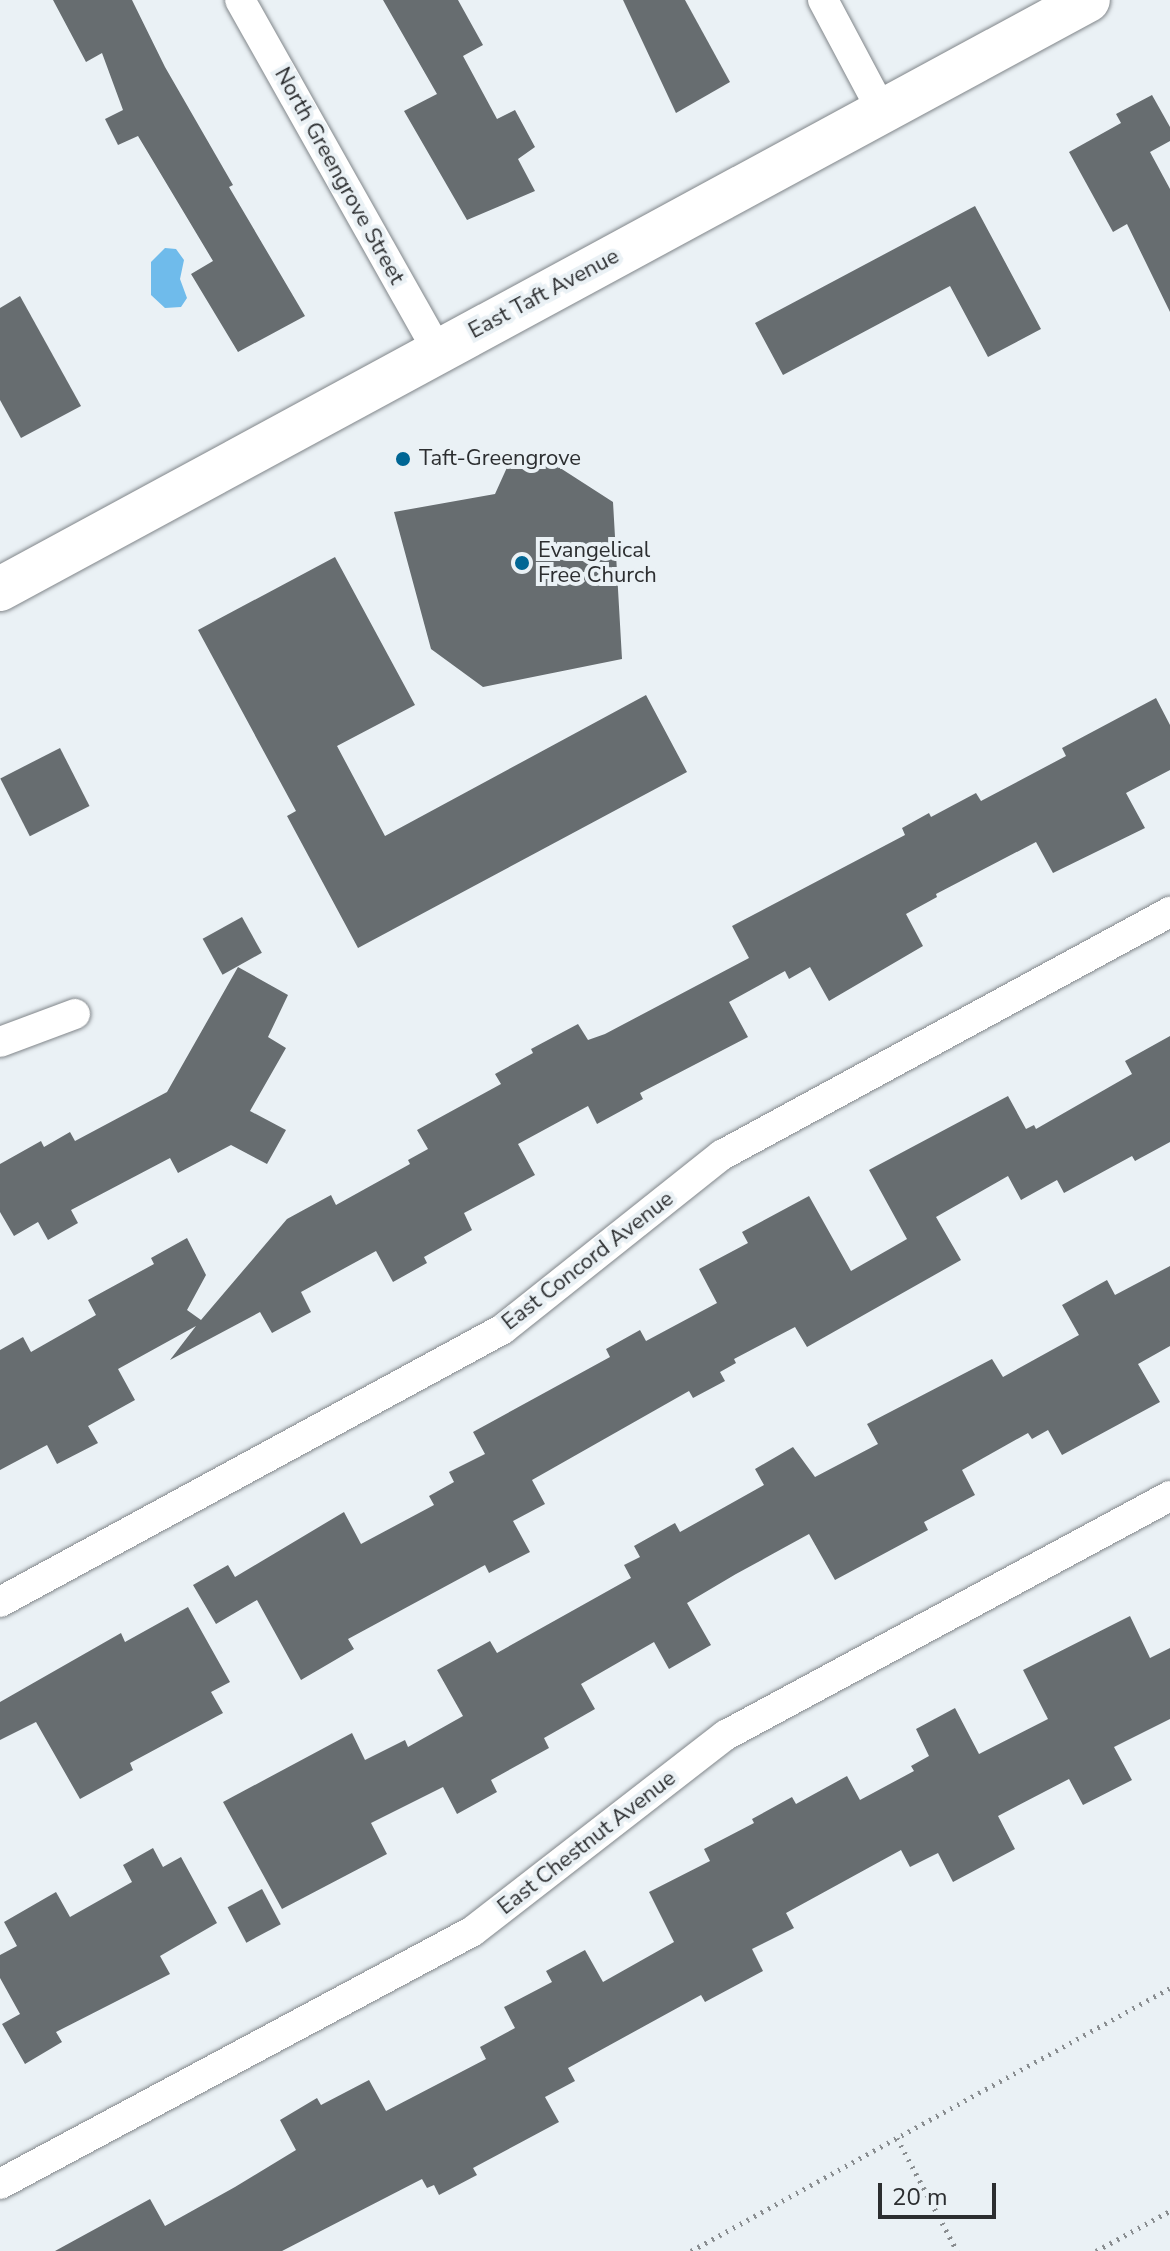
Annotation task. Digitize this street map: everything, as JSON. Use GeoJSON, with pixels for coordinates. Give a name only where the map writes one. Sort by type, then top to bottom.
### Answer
{"type":"FeatureCollection","features":[{"type":"Feature","properties":{"kind":"main road","name":"East Taft Avenue"},"geometry":{"type":"LineString","coordinates":[[0,589],[1088,0]]}},
{"type":"Feature","properties":{"kind":"street","name":"North Greengrove Street"},"geometry":{"type":"LineString","coordinates":[[240,0],[438,351]]}},
{"type":"Feature","properties":{"kind":"street"},"geometry":{"type":"LineString","coordinates":[[823,0],[882,111]]}},
{"type":"Feature","properties":{"kind":"street","name":"East Concord Avenue"},"geometry":{"type":"LineString","coordinates":[[0,1602],[503,1329],[722,1155],[1170,912]]}},
{"type":"Feature","properties":{"kind":"street"},"geometry":{"type":"LineString","coordinates":[[0,1042],[75,1014]]}},
{"type":"Feature","properties":{"kind":"street","name":"East Chestnut Avenue"},"geometry":{"type":"LineString","coordinates":[[0,2184],[473,1931],[726,1735],[1170,1496]]}},
{"type":"Feature","properties":{"kind":"path"},"geometry":{"type":"LineString","coordinates":[[691,2251],[1170,1988]]}},
{"type":"Feature","properties":{"kind":"path"},"geometry":{"type":"LineString","coordinates":[[897,2138],[957,2251]]}},
{"type":"Feature","properties":{"kind":"path"},"geometry":{"type":"LineString","coordinates":[[1096,2251],[1170,2211]]}},
{"type":"Feature","properties":{"kind":"water"},"geometry":{"type":"Polygon","coordinates":[[[165,248],[176,249],[184,260],[180,279],[187,298],[181,307],[165,308],[151,295],[151,262],[165,248]]]}},
{"type":"Feature","properties":{"kind":"building"},"geometry":{"type":"Polygon","coordinates":[[[53,0],[132,0],[165,67],[233,185],[229,187],[305,316],[238,352],[191,274],[213,261],[138,136],[118,145],[105,119],[123,110],[102,53],[86,62],[53,0]]]}},
{"type":"Feature","properties":{"kind":"building"},"geometry":{"type":"Polygon","coordinates":[[[383,0],[458,0],[483,45],[463,56],[497,119],[515,110],[535,147],[518,159],[535,191],[467,220],[404,111],[437,94],[383,0]]]}},
{"type":"Feature","properties":{"kind":"building"},"geometry":{"type":"Polygon","coordinates":[[[623,0],[685,0],[730,82],[676,113],[623,0]]]}},
{"type":"Feature","properties":{"kind":"building"},"geometry":{"type":"Polygon","coordinates":[[[1152,95],[1170,127],[1170,141],[1150,152],[1170,189],[1170,312],[1127,224],[1113,232],[1069,152],[1121,123],[1116,114],[1152,95]]]}},
{"type":"Feature","properties":{"kind":"building"},"geometry":{"type":"Polygon","coordinates":[[[975,206],[1041,329],[988,357],[950,286],[783,375],[755,323],[975,206]]]}},
{"type":"Feature","properties":{"kind":"building"},"geometry":{"type":"Polygon","coordinates":[[[20,296],[81,406],[21,438],[0,400],[0,308],[20,296]]]}},
{"type":"Feature","properties":{"kind":"building"},"geometry":{"type":"Polygon","coordinates":[[[540,455],[613,502],[622,659],[483,687],[431,649],[394,512],[495,494],[509,463],[540,455]]]}},
{"type":"Feature","properties":{"kind":"building"},"geometry":{"type":"Polygon","coordinates":[[[335,557],[415,705],[337,746],[385,836],[646,695],[687,772],[358,948],[287,816],[296,811],[198,630],[335,557]]]}},
{"type":"Feature","properties":{"kind":"building"},"geometry":{"type":"Polygon","coordinates":[[[1156,698],[1170,725],[1170,770],[1126,793],[1145,828],[1053,873],[1036,842],[936,894],[937,897],[906,914],[923,946],[829,1001],[810,967],[789,979],[785,971],[729,1002],[748,1037],[640,1093],[643,1099],[597,1124],[588,1106],[518,1144],[535,1175],[464,1213],[472,1230],[424,1257],[427,1263],[393,1282],[376,1251],[301,1292],[311,1312],[272,1333],[260,1312],[170,1360],[196,1326],[118,1369],[135,1400],[88,1426],[98,1443],[57,1464],[47,1445],[0,1470],[0,1350],[23,1337],[31,1352],[96,1315],[88,1300],[154,1264],[151,1258],[187,1238],[206,1275],[187,1310],[201,1320],[287,1219],[331,1195],[336,1205],[410,1164],[408,1160],[428,1149],[417,1130],[501,1084],[495,1074],[533,1053],[531,1049],[578,1024],[588,1040],[605,1034],[749,958],[732,926],[905,835],[902,828],[929,813],[931,817],[976,793],[981,801],[1066,756],[1062,748],[1156,698]]]}},
{"type":"Feature","properties":{"kind":"building"},"geometry":{"type":"Polygon","coordinates":[[[60,748],[90,806],[30,836],[0,778],[60,748]]]}},
{"type":"Feature","properties":{"kind":"building"},"geometry":{"type":"Polygon","coordinates":[[[242,917],[262,953],[223,975],[203,939],[242,917]]]}},
{"type":"Feature","properties":{"kind":"building"},"geometry":{"type":"Polygon","coordinates":[[[238,967],[288,995],[268,1037],[286,1048],[250,1111],[286,1130],[267,1164],[231,1145],[178,1173],[170,1158],[71,1210],[78,1223],[48,1240],[38,1222],[14,1236],[0,1212],[0,1164],[41,1141],[44,1147],[70,1132],[75,1141],[167,1092],[238,967]]]}},
{"type":"Feature","properties":{"kind":"building"},"geometry":{"type":"Polygon","coordinates":[[[1170,1036],[1170,1142],[1135,1161],[1132,1156],[1064,1193],[1057,1180],[1021,1200],[1008,1176],[936,1217],[961,1260],[807,1347],[795,1327],[734,1359],[736,1363],[720,1372],[725,1381],[693,1398],[689,1391],[532,1480],[545,1504],[513,1521],[530,1552],[489,1573],[485,1565],[348,1639],[354,1649],[301,1680],[257,1600],[216,1624],[193,1585],[228,1565],[235,1577],[344,1512],[361,1544],[434,1505],[429,1496],[454,1482],[449,1472],[485,1454],[473,1432],[610,1357],[606,1349],[640,1330],[646,1341],[717,1303],[699,1269],[748,1243],[742,1232],[809,1196],[851,1271],[907,1239],[869,1170],[1008,1096],[1026,1129],[1034,1125],[1036,1129],[1132,1074],[1125,1061],[1170,1036]]]}},
{"type":"Feature","properties":{"kind":"building"},"geometry":{"type":"Polygon","coordinates":[[[1170,1266],[1170,1346],[1138,1364],[1160,1402],[1062,1455],[1048,1430],[1032,1439],[1028,1433],[962,1470],[975,1495],[924,1522],[928,1530],[835,1580],[809,1534],[736,1574],[687,1603],[711,1645],[669,1669],[654,1642],[581,1684],[595,1709],[544,1738],[549,1748],[491,1780],[497,1792],[457,1814],[443,1787],[371,1823],[387,1854],[282,1909],[223,1802],[352,1733],[365,1760],[405,1740],[408,1747],[463,1716],[437,1670],[490,1641],[497,1653],[631,1578],[624,1565],[640,1557],[634,1546],[675,1523],[680,1532],[764,1485],[755,1469],[793,1447],[815,1477],[878,1444],[867,1424],[992,1359],[1003,1377],[1079,1335],[1062,1305],[1107,1280],[1115,1295],[1170,1266]]]}},
{"type":"Feature","properties":{"kind":"building"},"geometry":{"type":"Polygon","coordinates":[[[188,1607],[230,1682],[211,1692],[223,1713],[130,1763],[133,1770],[80,1799],[36,1722],[0,1740],[0,1702],[121,1633],[125,1642],[188,1607]]]}},
{"type":"Feature","properties":{"kind":"building"},"geometry":{"type":"Polygon","coordinates":[[[1130,1616],[1150,1658],[1170,1648],[1170,1719],[1114,1747],[1132,1780],[1083,1805],[1069,1779],[998,1816],[1015,1849],[953,1882],[938,1853],[910,1867],[901,1850],[786,1913],[794,1928],[752,1949],[763,1971],[705,2002],[701,1995],[568,2068],[575,2081],[545,2097],[559,2122],[473,2168],[477,2175],[439,2195],[434,2185],[427,2188],[422,2179],[282,2251],[55,2251],[150,2199],[165,2226],[235,2187],[296,2150],[280,2120],[317,2098],[321,2105],[369,2080],[386,2111],[486,2059],[480,2047],[515,2028],[504,2007],[552,1982],[546,1971],[585,1950],[603,1982],[674,1942],[649,1892],[710,1861],[704,1849],[754,1823],[752,1819],[792,1797],[796,1804],[847,1776],[860,1800],[914,1771],[911,1766],[929,1756],[916,1729],[955,1708],[979,1754],[1048,1719],[1023,1670],[1130,1616]]]}},
{"type":"Feature","properties":{"kind":"building"},"geometry":{"type":"Polygon","coordinates":[[[153,1848],[163,1867],[181,1857],[217,1923],[160,1956],[170,1974],[56,2032],[62,2042],[25,2064],[2,2024],[20,2014],[0,1978],[0,1955],[17,1946],[4,1922],[56,1892],[70,1917],[132,1882],[123,1865],[153,1848]]]}},
{"type":"Feature","properties":{"kind":"building"},"geometry":{"type":"Polygon","coordinates":[[[262,1889],[281,1924],[246,1943],[228,1907],[262,1889]]]}},
{"type":"Feature","properties":{"kind":"place","name":"Taft-Greengrove"},"geometry":{"type":"Point","coordinates":[403,459]}},
{"type":"Feature","properties":{"kind":"place","name":"Evangelical Free Church"},"geometry":{"type":"Point","coordinates":[522,563]}}]}
